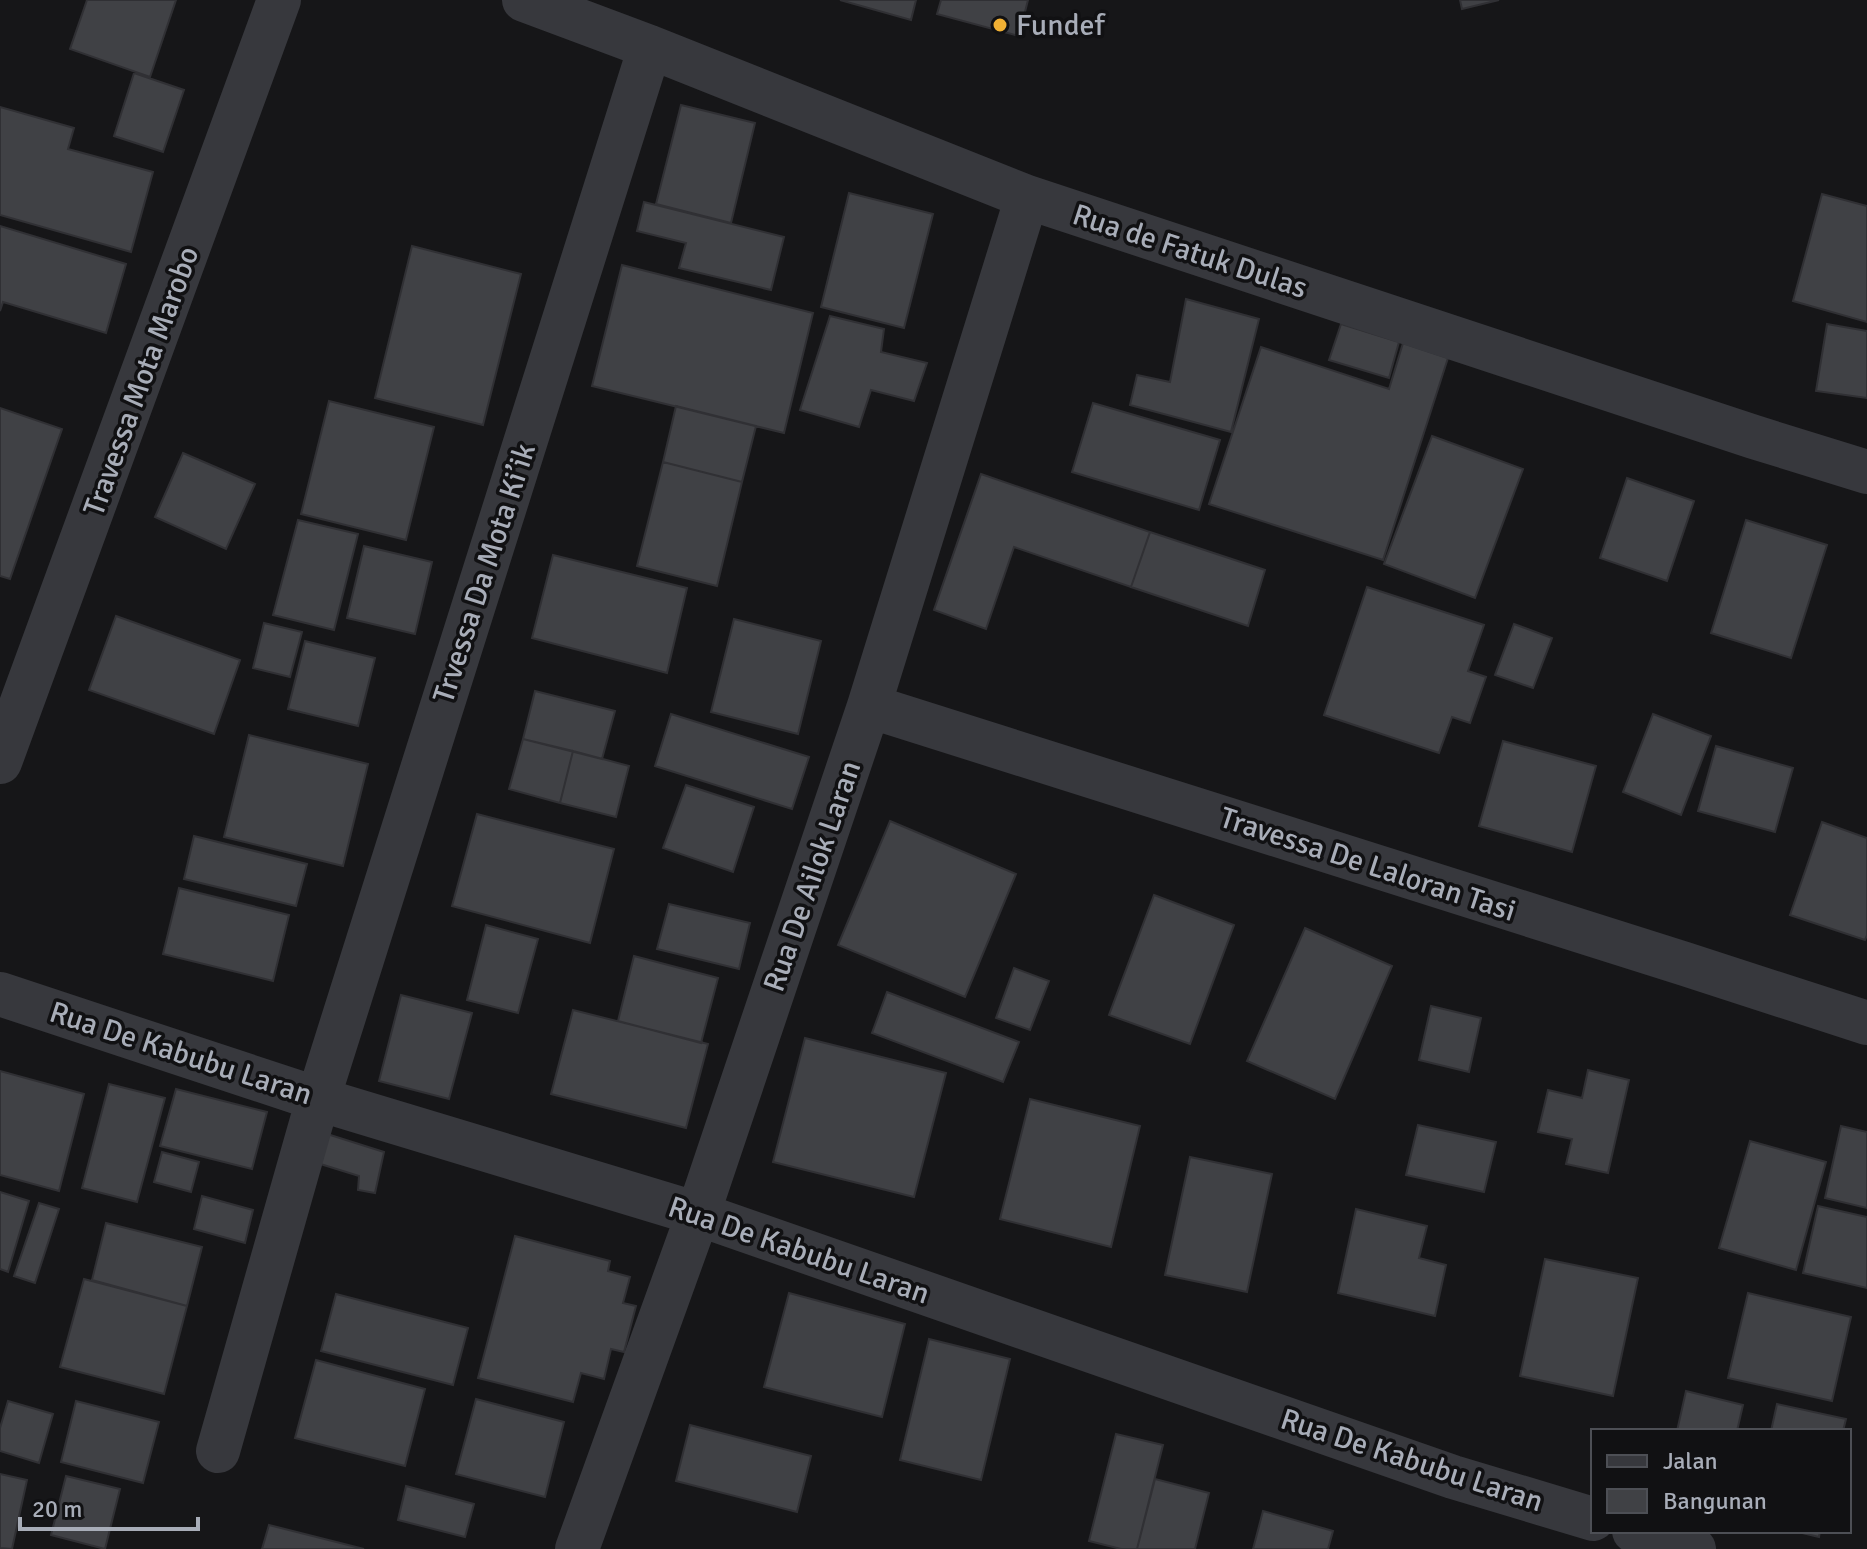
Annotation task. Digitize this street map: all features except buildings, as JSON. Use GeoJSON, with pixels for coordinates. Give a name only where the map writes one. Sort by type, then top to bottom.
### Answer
{"type":"FeatureCollection","features":[{"type":"Feature","properties":{"kind":"street","name":"Travessa Mota Marobo"},"geometry":{"type":"LineString","coordinates":[[0,762],[279,0]]}},
{"type":"Feature","properties":{"kind":"street","name":"Rua de Fatuk Dulas"},"geometry":{"type":"LineString","coordinates":[[524,0],[1027,197],[1867,472]]}},
{"type":"Feature","properties":{"kind":"street","name":"Trvessa Da Mota Ki’ik"},"geometry":{"type":"LineString","coordinates":[[218,1451],[318,1099],[650,47]]}},
{"type":"Feature","properties":{"kind":"street","name":"Rua De Ailok Laran"},"geometry":{"type":"LineString","coordinates":[[577,1549],[698,1214],[869,706],[1027,197]]}},
{"type":"Feature","properties":{"kind":"street","name":"Travessa De Laloran Tasi"},"geometry":{"type":"LineString","coordinates":[[869,706],[1867,1023]]}},
{"type":"Feature","properties":{"kind":"street","name":"Rua De Kabubu Laran"},"geometry":{"type":"LineString","coordinates":[[0,994],[318,1099],[698,1214],[1453,1477],[1591,1518]]}},
{"type":"Feature","properties":{"kind":"street"},"geometry":{"type":"LineString","coordinates":[[1641,1533],[1694,1549]]}},
{"type":"Feature","properties":{"kind":"place","name":"Fundef"},"geometry":{"type":"Point","coordinates":[1000,25]}}]}
